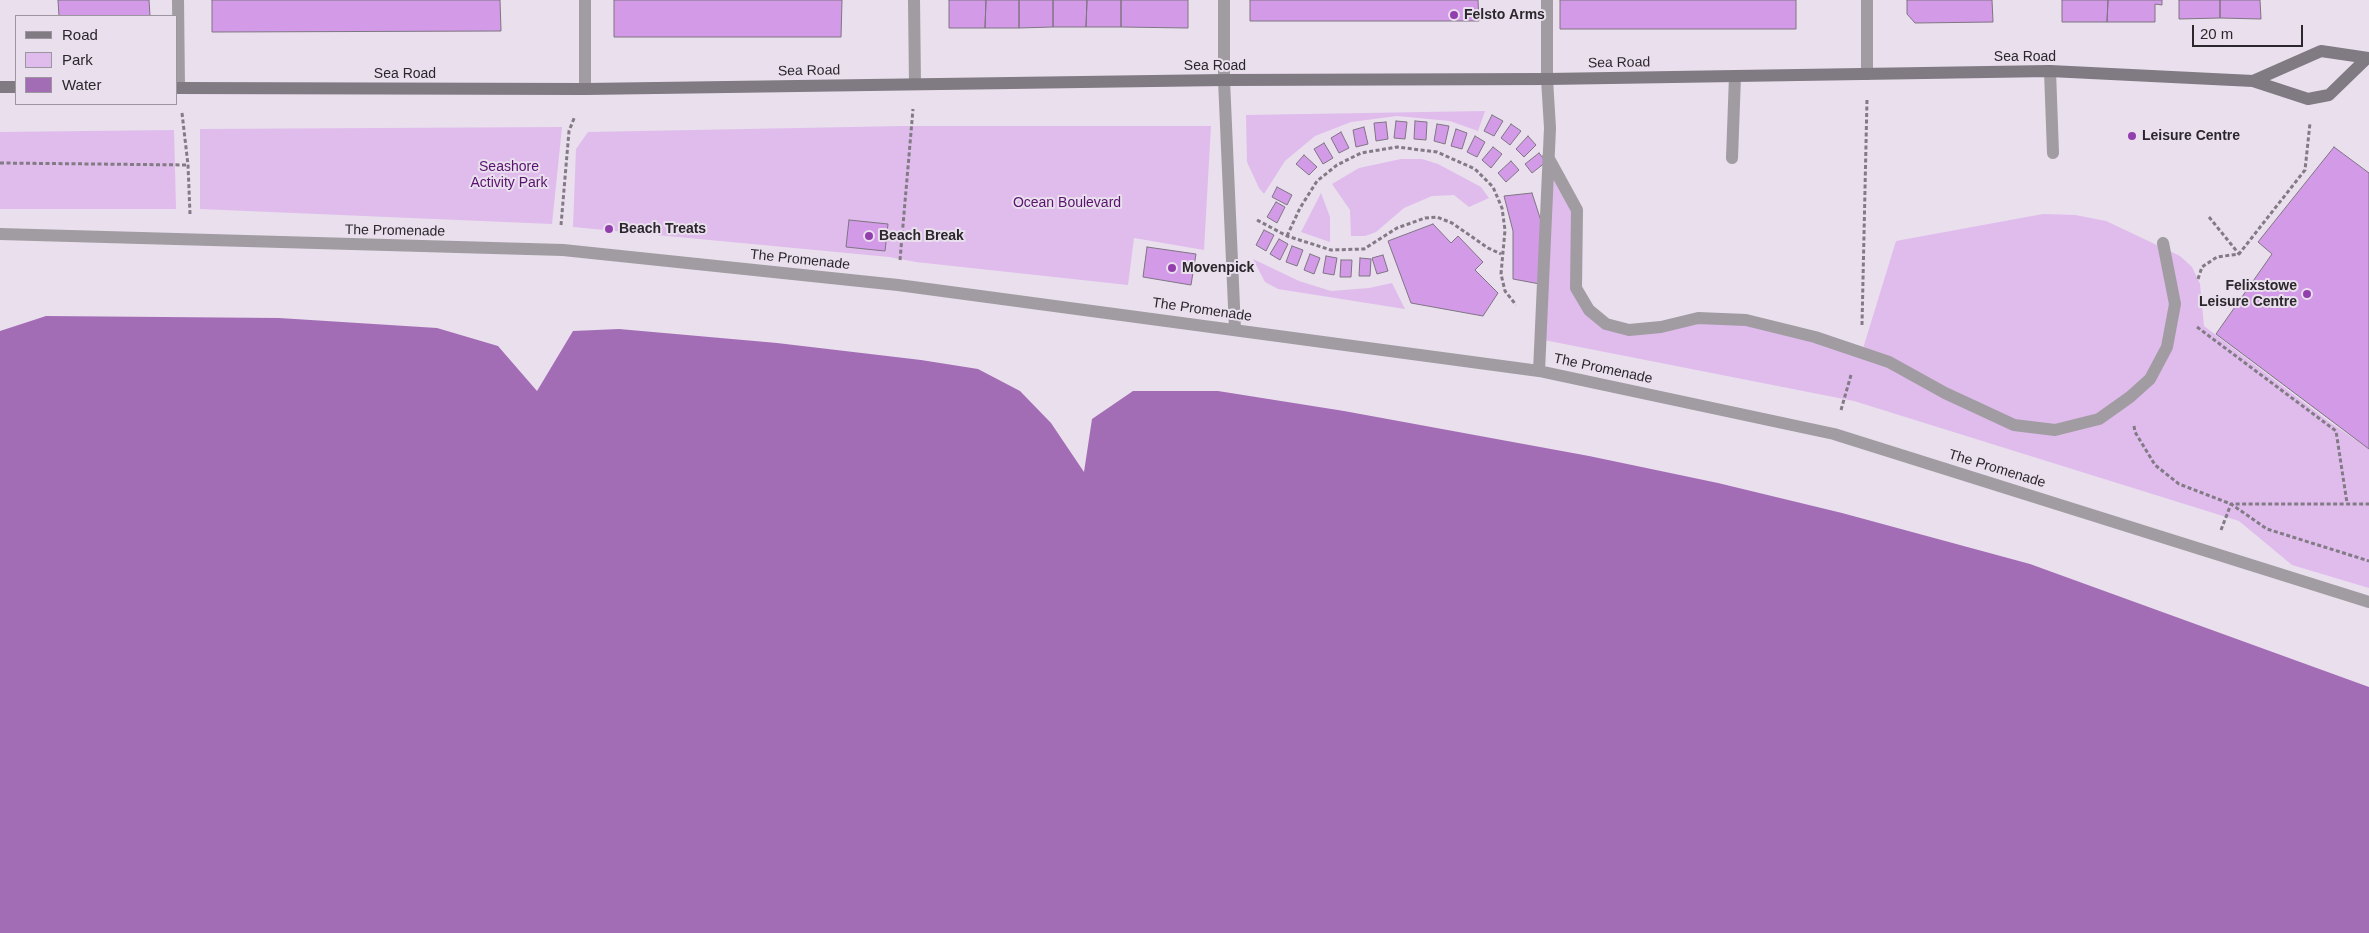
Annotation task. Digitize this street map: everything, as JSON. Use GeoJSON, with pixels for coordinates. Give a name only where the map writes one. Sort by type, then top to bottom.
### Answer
{"type":"FeatureCollection","features":[{"type":"Feature","properties":{"kind":"street"},"geometry":{"type":"LineString","coordinates":[[178,0],[178,88]]}},
{"type":"Feature","properties":{"kind":"street"},"geometry":{"type":"LineString","coordinates":[[585,0],[585,89]]}},
{"type":"Feature","properties":{"kind":"street"},"geometry":{"type":"LineString","coordinates":[[914,0],[915,84]]}},
{"type":"Feature","properties":{"kind":"street"},"geometry":{"type":"LineString","coordinates":[[1224,0],[1224,80],[1235,329]]}},
{"type":"Feature","properties":{"kind":"street"},"geometry":{"type":"LineString","coordinates":[[1539,371],[1550,128],[1547,79],[1548,0]]}},
{"type":"Feature","properties":{"kind":"street"},"geometry":{"type":"LineString","coordinates":[[1867,0],[1867,74]]}},
{"type":"Feature","properties":{"kind":"street","name":"Sea Road"},"geometry":{"type":"LineString","coordinates":[[2253,81],[2321,51],[2369,56]]}},
{"type":"Feature","properties":{"kind":"street","name":"Sea Road"},"geometry":{"type":"LineString","coordinates":[[178,88],[585,89],[1224,80],[1547,79],[2050,71],[2253,81],[2308,99],[2329,95],[2369,56]]}},
{"type":"Feature","properties":{"kind":"street"},"geometry":{"type":"LineString","coordinates":[[2050,71],[2053,153]]}},
{"type":"Feature","properties":{"kind":"street"},"geometry":{"type":"LineString","coordinates":[[1732,158],[1735,76]]}},
{"type":"Feature","properties":{"kind":"street"},"geometry":{"type":"LineString","coordinates":[[0,87],[15,87]]}},
{"type":"Feature","properties":{"kind":"street"},"geometry":{"type":"LineString","coordinates":[[1548,157],[1577,210],[1574,264],[1576,288],[1589,310],[1606,324],[1629,330],[1662,327],[1698,318],[1746,320],[1816,337],[1889,362],[1945,393],[2014,425],[2055,430],[2099,419],[2130,397],[2150,379],[2167,347],[2175,304],[2163,243]]}},
{"type":"Feature","properties":{"kind":"street","name":"The Promenade"},"geometry":{"type":"LineString","coordinates":[[0,234],[192,241],[563,250],[898,285],[1539,371],[1834,434],[2369,602]]}},
{"type":"Feature","properties":{"kind":"path"},"geometry":{"type":"LineString","coordinates":[[1834,434],[1858,351],[1863,312],[1867,74]]}},
{"type":"Feature","properties":{"kind":"path"},"geometry":{"type":"LineString","coordinates":[[898,285],[915,84]]}},
{"type":"Feature","properties":{"kind":"path"},"geometry":{"type":"LineString","coordinates":[[178,88],[188,165],[192,241]]}},
{"type":"Feature","properties":{"kind":"path"},"geometry":{"type":"LineString","coordinates":[[563,250],[561,223],[569,131],[585,89]]}},
{"type":"Feature","properties":{"kind":"path"},"geometry":{"type":"LineString","coordinates":[[2196,282],[2202,267],[2217,257],[2239,254],[2305,170],[2311,117]]}},
{"type":"Feature","properties":{"kind":"path"},"geometry":{"type":"LineString","coordinates":[[1287,236],[1300,208],[1317,182],[1337,164],[1361,153],[1397,147],[1437,152],[1464,162],[1488,180],[1502,208],[1505,230],[1501,274],[1505,290],[1513,304],[1524,310],[1541,310]]}},
{"type":"Feature","properties":{"kind":"path"},"geometry":{"type":"LineString","coordinates":[[0,163],[188,165]]}},
{"type":"Feature","properties":{"kind":"path"},"geometry":{"type":"LineString","coordinates":[[1230,206],[1287,236],[1331,250],[1364,249],[1397,228],[1425,218],[1437,217],[1452,223],[1488,248],[1502,254]]}},
{"type":"Feature","properties":{"kind":"path"},"geometry":{"type":"LineString","coordinates":[[2209,218],[2239,254]]}},
{"type":"Feature","properties":{"kind":"path"},"geometry":{"type":"LineString","coordinates":[[2196,318],[2197,327],[2336,431],[2347,504]]}},
{"type":"Feature","properties":{"kind":"path"},"geometry":{"type":"LineString","coordinates":[[2130,397],[2135,432],[2155,465],[2179,484],[2231,504],[2267,529],[2369,561]]}},
{"type":"Feature","properties":{"kind":"path"},"geometry":{"type":"LineString","coordinates":[[2231,504],[2369,504]]}},
{"type":"Feature","properties":{"kind":"path"},"geometry":{"type":"LineString","coordinates":[[2213,552],[2231,504]]}},
{"type":"Feature","properties":{"kind":"green space"},"geometry":{"type":"Polygon","coordinates":[[[1485,111],[1478,131],[1450,121],[1397,116],[1351,122],[1315,136],[1285,161],[1264,194],[1259,188],[1247,162],[1246,115],[1485,111]]]}},
{"type":"Feature","properties":{"kind":"green space","name":"Ocean Boulevard"},"geometry":{"type":"Polygon","coordinates":[[[904,126],[1211,126],[1204,250],[1134,238],[1128,285],[916,262],[889,257],[573,227],[576,149],[588,132],[904,126]]]}},
{"type":"Feature","properties":{"kind":"green space","name":"Seashore Activity Park"},"geometry":{"type":"Polygon","coordinates":[[[562,127],[552,224],[200,209],[200,129],[562,127]]]}},
{"type":"Feature","properties":{"kind":"green space"},"geometry":{"type":"Polygon","coordinates":[[[174,130],[176,209],[0,209],[0,132],[174,130]]]}},
{"type":"Feature","properties":{"kind":"green space"},"geometry":{"type":"Polygon","coordinates":[[[1401,159],[1422,159],[1438,164],[1481,187],[1489,198],[1469,207],[1454,195],[1432,196],[1404,208],[1376,232],[1365,236],[1351,236],[1350,210],[1332,184],[1359,168],[1401,159]]]}},
{"type":"Feature","properties":{"kind":"green space"},"geometry":{"type":"Polygon","coordinates":[[[1550,166],[1574,210],[1574,290],[1604,327],[1697,321],[1744,323],[1861,355],[1896,241],[2043,214],[2075,215],[2106,221],[2180,256],[2192,267],[2200,284],[2204,326],[2328,421],[2369,449],[2369,588],[2292,565],[2239,521],[1854,401],[1544,340],[1550,166]]]}},
{"type":"Feature","properties":{"kind":"green space"},"geometry":{"type":"Polygon","coordinates":[[[1321,193],[1330,217],[1330,242],[1301,232],[1321,193]]]}},
{"type":"Feature","properties":{"kind":"green space"},"geometry":{"type":"Polygon","coordinates":[[[1253,259],[1299,281],[1331,291],[1369,288],[1392,283],[1405,309],[1278,289],[1265,282],[1253,259]]]}},
{"type":"Feature","properties":{"kind":"water"},"geometry":{"type":"Polygon","coordinates":[[[46,316],[279,318],[437,328],[498,346],[537,391],[573,331],[619,329],[777,343],[921,360],[978,369],[1020,391],[1051,423],[1084,472],[1092,419],[1133,391],[1218,391],[1344,411],[1589,456],[1718,483],[1842,513],[2030,564],[2369,687],[2369,933],[0,933],[0,331],[46,316]]]}},
{"type":"Feature","properties":{"kind":"building"},"geometry":{"type":"Polygon","coordinates":[[[58,0],[149,0],[150,15],[59,15],[58,0]]]}},
{"type":"Feature","properties":{"kind":"building"},"geometry":{"type":"Polygon","coordinates":[[[212,0],[500,0],[501,31],[212,32],[212,0]]]}},
{"type":"Feature","properties":{"kind":"building"},"geometry":{"type":"Polygon","coordinates":[[[614,0],[842,0],[841,37],[614,37],[614,0]]]}},
{"type":"Feature","properties":{"kind":"building"},"geometry":{"type":"Polygon","coordinates":[[[949,0],[986,0],[985,28],[949,28],[949,0]]]}},
{"type":"Feature","properties":{"kind":"building"},"geometry":{"type":"Polygon","coordinates":[[[986,0],[1019,0],[1019,28],[985,28],[986,0]]]}},
{"type":"Feature","properties":{"kind":"building"},"geometry":{"type":"Polygon","coordinates":[[[1019,0],[1053,0],[1053,27],[1019,28],[1019,0]]]}},
{"type":"Feature","properties":{"kind":"building"},"geometry":{"type":"Polygon","coordinates":[[[1053,0],[1087,0],[1086,27],[1053,27],[1053,0]]]}},
{"type":"Feature","properties":{"kind":"building"},"geometry":{"type":"Polygon","coordinates":[[[1087,0],[1121,0],[1121,27],[1086,27],[1087,0]]]}},
{"type":"Feature","properties":{"kind":"building"},"geometry":{"type":"Polygon","coordinates":[[[1121,0],[1188,0],[1188,28],[1121,27],[1121,0]]]}},
{"type":"Feature","properties":{"kind":"building"},"geometry":{"type":"Polygon","coordinates":[[[1250,0],[1478,0],[1479,21],[1250,21],[1250,0]]]}},
{"type":"Feature","properties":{"kind":"building"},"geometry":{"type":"Polygon","coordinates":[[[1560,0],[1796,0],[1796,29],[1560,29],[1560,0]]]}},
{"type":"Feature","properties":{"kind":"building"},"geometry":{"type":"Polygon","coordinates":[[[1907,0],[1992,0],[1993,22],[1915,23],[1907,14],[1907,0]]]}},
{"type":"Feature","properties":{"kind":"building"},"geometry":{"type":"Polygon","coordinates":[[[2062,0],[2108,0],[2107,22],[2062,22],[2062,0]]]}},
{"type":"Feature","properties":{"kind":"building"},"geometry":{"type":"Polygon","coordinates":[[[2108,0],[2162,0],[2162,5],[2155,4],[2155,22],[2107,22],[2108,0]]]}},
{"type":"Feature","properties":{"kind":"building"},"geometry":{"type":"Polygon","coordinates":[[[2179,0],[2220,0],[2220,18],[2179,19],[2179,0]]]}},
{"type":"Feature","properties":{"kind":"building"},"geometry":{"type":"Polygon","coordinates":[[[2220,0],[2260,0],[2261,19],[2220,18],[2220,0]]]}},
{"type":"Feature","properties":{"kind":"building"},"geometry":{"type":"Polygon","coordinates":[[[1492,115],[1503,121],[1494,136],[1484,131],[1492,115]]]}},
{"type":"Feature","properties":{"kind":"building"},"geometry":{"type":"Polygon","coordinates":[[[1396,121],[1407,122],[1405,139],[1394,138],[1396,121]]]}},
{"type":"Feature","properties":{"kind":"building"},"geometry":{"type":"Polygon","coordinates":[[[1415,121],[1427,122],[1426,140],[1414,139],[1415,121]]]}},
{"type":"Feature","properties":{"kind":"building"},"geometry":{"type":"Polygon","coordinates":[[[1386,122],[1388,139],[1376,141],[1374,123],[1386,122]]]}},
{"type":"Feature","properties":{"kind":"building"},"geometry":{"type":"Polygon","coordinates":[[[1437,124],[1449,126],[1445,144],[1434,141],[1437,124]]]}},
{"type":"Feature","properties":{"kind":"building"},"geometry":{"type":"Polygon","coordinates":[[[1511,124],[1521,131],[1510,145],[1501,138],[1511,124]]]}},
{"type":"Feature","properties":{"kind":"building"},"geometry":{"type":"Polygon","coordinates":[[[1364,127],[1368,144],[1356,147],[1353,130],[1364,127]]]}},
{"type":"Feature","properties":{"kind":"building"},"geometry":{"type":"Polygon","coordinates":[[[1456,129],[1467,133],[1462,149],[1451,146],[1456,129]]]}},
{"type":"Feature","properties":{"kind":"building"},"geometry":{"type":"Polygon","coordinates":[[[1341,132],[1349,148],[1339,153],[1331,138],[1341,132]]]}},
{"type":"Feature","properties":{"kind":"building"},"geometry":{"type":"Polygon","coordinates":[[[1475,136],[1485,142],[1477,157],[1467,152],[1475,136]]]}},
{"type":"Feature","properties":{"kind":"building"},"geometry":{"type":"Polygon","coordinates":[[[1528,136],[1536,145],[1524,157],[1516,149],[1528,136]]]}},
{"type":"Feature","properties":{"kind":"building"},"geometry":{"type":"Polygon","coordinates":[[[1324,143],[1333,158],[1323,164],[1314,149],[1324,143]]]}},
{"type":"Feature","properties":{"kind":"building"},"geometry":{"type":"Polygon","coordinates":[[[1493,147],[1502,154],[1491,168],[1482,160],[1493,147]]]}},
{"type":"Feature","properties":{"kind":"building","name":"Felixstowe Leisure Centre"},"geometry":{"type":"Polygon","coordinates":[[[2334,147],[2369,173],[2369,449],[2216,334],[2272,254],[2258,242],[2334,147]]]}},
{"type":"Feature","properties":{"kind":"building"},"geometry":{"type":"Polygon","coordinates":[[[1539,153],[1546,162],[1532,173],[1525,164],[1539,153]]]}},
{"type":"Feature","properties":{"kind":"building"},"geometry":{"type":"Polygon","coordinates":[[[1304,155],[1317,167],[1309,175],[1296,164],[1304,155]]]}},
{"type":"Feature","properties":{"kind":"building"},"geometry":{"type":"Polygon","coordinates":[[[1511,161],[1519,170],[1506,182],[1498,173],[1511,161]]]}},
{"type":"Feature","properties":{"kind":"building"},"geometry":{"type":"Polygon","coordinates":[[[1277,187],[1292,195],[1287,205],[1272,197],[1277,187]]]}},
{"type":"Feature","properties":{"kind":"building"},"geometry":{"type":"Polygon","coordinates":[[[1532,193],[1542,224],[1540,284],[1513,279],[1513,231],[1504,196],[1532,193]]]}},
{"type":"Feature","properties":{"kind":"building"},"geometry":{"type":"Polygon","coordinates":[[[1276,202],[1285,207],[1277,223],[1267,217],[1276,202]]]}},
{"type":"Feature","properties":{"kind":"building"},"geometry":{"type":"Polygon","coordinates":[[[849,220],[888,224],[885,251],[846,247],[849,220]]]}},
{"type":"Feature","properties":{"kind":"building"},"geometry":{"type":"Polygon","coordinates":[[[1433,224],[1451,243],[1458,236],[1483,262],[1475,270],[1498,293],[1483,316],[1411,303],[1388,241],[1433,224]]]}},
{"type":"Feature","properties":{"kind":"building"},"geometry":{"type":"Polygon","coordinates":[[[1264,230],[1274,235],[1266,251],[1256,245],[1264,230]]]}},
{"type":"Feature","properties":{"kind":"building"},"geometry":{"type":"Polygon","coordinates":[[[1279,239],[1288,244],[1280,260],[1270,254],[1279,239]]]}},
{"type":"Feature","properties":{"kind":"building"},"geometry":{"type":"Polygon","coordinates":[[[1292,246],[1303,250],[1297,266],[1286,262],[1292,246]]]}},
{"type":"Feature","properties":{"kind":"building"},"geometry":{"type":"Polygon","coordinates":[[[1147,247],[1196,254],[1191,285],[1143,277],[1147,247]]]}},
{"type":"Feature","properties":{"kind":"building"},"geometry":{"type":"Polygon","coordinates":[[[1310,254],[1320,258],[1314,274],[1304,270],[1310,254]]]}},
{"type":"Feature","properties":{"kind":"building"},"geometry":{"type":"Polygon","coordinates":[[[1383,255],[1388,271],[1377,274],[1372,258],[1383,255]]]}},
{"type":"Feature","properties":{"kind":"building"},"geometry":{"type":"Polygon","coordinates":[[[1326,256],[1337,258],[1334,275],[1323,273],[1326,256]]]}},
{"type":"Feature","properties":{"kind":"building"},"geometry":{"type":"Polygon","coordinates":[[[1360,258],[1371,259],[1370,276],[1359,276],[1360,258]]]}},
{"type":"Feature","properties":{"kind":"building"},"geometry":{"type":"Polygon","coordinates":[[[1341,260],[1352,260],[1351,277],[1340,277],[1341,260]]]}},
{"type":"Feature","properties":{"kind":"place","name":"Felsto Arms"},"geometry":{"type":"Point","coordinates":[1454,15]}},
{"type":"Feature","properties":{"kind":"place","name":"Leisure Centre"},"geometry":{"type":"Point","coordinates":[2132,136]}},
{"type":"Feature","properties":{"kind":"place","name":"Beach Treats"},"geometry":{"type":"Point","coordinates":[609,229]}},
{"type":"Feature","properties":{"kind":"place","name":"Beach Break"},"geometry":{"type":"Point","coordinates":[869,236]}},
{"type":"Feature","properties":{"kind":"place","name":"Movenpick"},"geometry":{"type":"Point","coordinates":[1172,268]}},
{"type":"Feature","properties":{"kind":"place","name":"Felixstowe Leisure Centre"},"geometry":{"type":"Point","coordinates":[2307,294]}}]}
